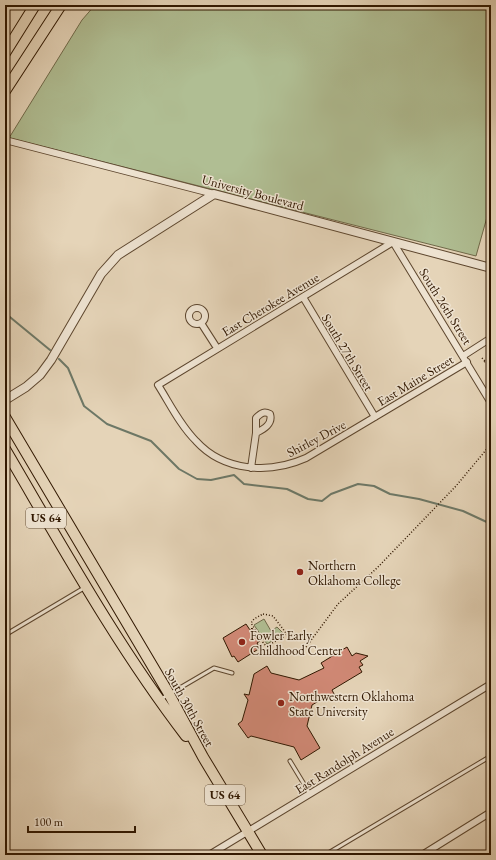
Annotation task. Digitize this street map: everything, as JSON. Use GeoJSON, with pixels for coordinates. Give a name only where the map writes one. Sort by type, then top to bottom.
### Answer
{"type":"FeatureCollection","features":[{"type":"Feature","properties":{"kind":"main road"},"geometry":{"type":"LineString","coordinates":[[5,53],[35,5]]}},
{"type":"Feature","properties":{"kind":"main road"},"geometry":{"type":"LineString","coordinates":[[5,91],[61,5]]}},
{"type":"Feature","properties":{"kind":"main road","name":"South 30th Street"},"geometry":{"type":"LineString","coordinates":[[5,417],[169,694],[203,757]]}},
{"type":"Feature","properties":{"kind":"main road","name":"South 30th Street"},"geometry":{"type":"LineString","coordinates":[[5,449],[115,636],[158,700],[203,757]]}},
{"type":"Feature","properties":{"kind":"main road"},"geometry":{"type":"LineString","coordinates":[[86,587],[100,579]]}},
{"type":"Feature","properties":{"kind":"main road","name":"US 64"},"geometry":{"type":"LineString","coordinates":[[203,757],[262,855]]}},
{"type":"Feature","properties":{"kind":"street","name":"University Boulevard"},"geometry":{"type":"LineString","coordinates":[[9,141],[491,268]]}},
{"type":"Feature","properties":{"kind":"street"},"geometry":{"type":"LineString","coordinates":[[5,400],[35,379],[51,360],[101,274],[118,255],[214,194]]}},
{"type":"Feature","properties":{"kind":"street","name":"East Cherokee Avenue"},"geometry":{"type":"LineString","coordinates":[[158,386],[217,348],[393,242]]}},
{"type":"Feature","properties":{"kind":"street","name":"South 26th Street"},"geometry":{"type":"LineString","coordinates":[[393,242],[491,403]]}},
{"type":"Feature","properties":{"kind":"street","name":"South 27th Street"},"geometry":{"type":"LineString","coordinates":[[303,297],[374,418]]}},
{"type":"Feature","properties":{"kind":"street"},"geometry":{"type":"LineString","coordinates":[[200,323],[217,348]]}},
{"type":"Feature","properties":{"kind":"street","name":"East Maine Street"},"geometry":{"type":"LineString","coordinates":[[463,356],[491,338]]}},
{"type":"Feature","properties":{"kind":"street","name":"East Maine Street"},"geometry":{"type":"LineString","coordinates":[[374,418],[467,362]]}},
{"type":"Feature","properties":{"kind":"street","name":"Shirley Drive"},"geometry":{"type":"LineString","coordinates":[[158,386],[186,430],[197,443],[213,455],[228,463],[252,468],[271,469],[290,465],[306,458],[374,418]]}},
{"type":"Feature","properties":{"kind":"street"},"geometry":{"type":"LineString","coordinates":[[252,468],[256,434]]}},
{"type":"Feature","properties":{"kind":"street","name":"East Randolph Avenue"},"geometry":{"type":"LineString","coordinates":[[209,855],[491,684]]}},
{"type":"Feature","properties":{"kind":"street"},"geometry":{"type":"LineString","coordinates":[[422,855],[491,812]]}},
{"type":"Feature","properties":{"kind":"lane"},"geometry":{"type":"LineString","coordinates":[[5,635],[86,587]]}},
{"type":"Feature","properties":{"kind":"lane"},"geometry":{"type":"LineString","coordinates":[[158,700],[214,668],[232,673]]}},
{"type":"Feature","properties":{"kind":"lane"},"geometry":{"type":"LineString","coordinates":[[325,855],[491,756]]}},
{"type":"Feature","properties":{"kind":"lane"},"geometry":{"type":"LineString","coordinates":[[290,761],[310,794]]}},
{"type":"Feature","properties":{"kind":"path"},"geometry":{"type":"LineString","coordinates":[[484,362],[491,357]]}},
{"type":"Feature","properties":{"kind":"path"},"geometry":{"type":"LineString","coordinates":[[482,358],[484,362],[488,364]]}},
{"type":"Feature","properties":{"kind":"path"},"geometry":{"type":"LineString","coordinates":[[306,647],[338,604],[378,567],[427,514],[445,497],[491,444]]}},
{"type":"Feature","properties":{"kind":"path"},"geometry":{"type":"LineString","coordinates":[[265,614],[273,616],[286,633],[283,637],[267,646],[258,634],[252,622],[255,618],[265,614]]}},
{"type":"Feature","properties":{"kind":"green space"},"geometry":{"type":"Polygon","coordinates":[[[95,5],[491,5],[491,203],[476,256],[9,138],[82,20],[95,5]]]}},
{"type":"Feature","properties":{"kind":"green space"},"geometry":{"type":"Polygon","coordinates":[[[264,619],[271,631],[277,627],[282,632],[282,635],[267,644],[254,625],[264,619]]]}},
{"type":"Feature","properties":{"kind":"building","name":"Fowler Early Childhood Center"},"geometry":{"type":"Polygon","coordinates":[[[246,624],[250,630],[252,628],[260,641],[257,643],[260,648],[238,662],[234,656],[232,657],[223,638],[246,624]]]}},
{"type":"Feature","properties":{"kind":"building","name":"Northwestern Oklahoma State University"},"geometry":{"type":"Polygon","coordinates":[[[347,647],[352,656],[356,653],[368,656],[360,661],[363,665],[359,667],[362,672],[332,690],[336,698],[327,696],[312,705],[307,726],[320,748],[301,760],[294,747],[251,736],[248,738],[238,724],[242,721],[248,700],[244,694],[249,695],[254,674],[267,666],[271,673],[299,680],[324,668],[321,663],[347,647]]]}},
{"type":"Feature","properties":{"kind":"waterway"},"geometry":{"type":"LineString","coordinates":[[5,313],[50,350]]}},
{"type":"Feature","properties":{"kind":"waterway"},"geometry":{"type":"LineString","coordinates":[[59,359],[68,368],[84,406],[107,424],[151,441],[179,469],[197,479],[211,480],[234,475],[244,484],[287,489],[308,499],[322,501],[331,494],[358,484],[374,486],[390,494],[419,499],[463,511],[491,524]]}},
{"type":"Feature","properties":{"kind":"place","name":"Northern Oklahoma College"},"geometry":{"type":"Point","coordinates":[300,572]}},
{"type":"Feature","properties":{"kind":"place","name":"Fowler Early Childhood Center"},"geometry":{"type":"Point","coordinates":[242,642]}},
{"type":"Feature","properties":{"kind":"place","name":"Northwestern Oklahoma State University"},"geometry":{"type":"Point","coordinates":[281,703]}}]}
